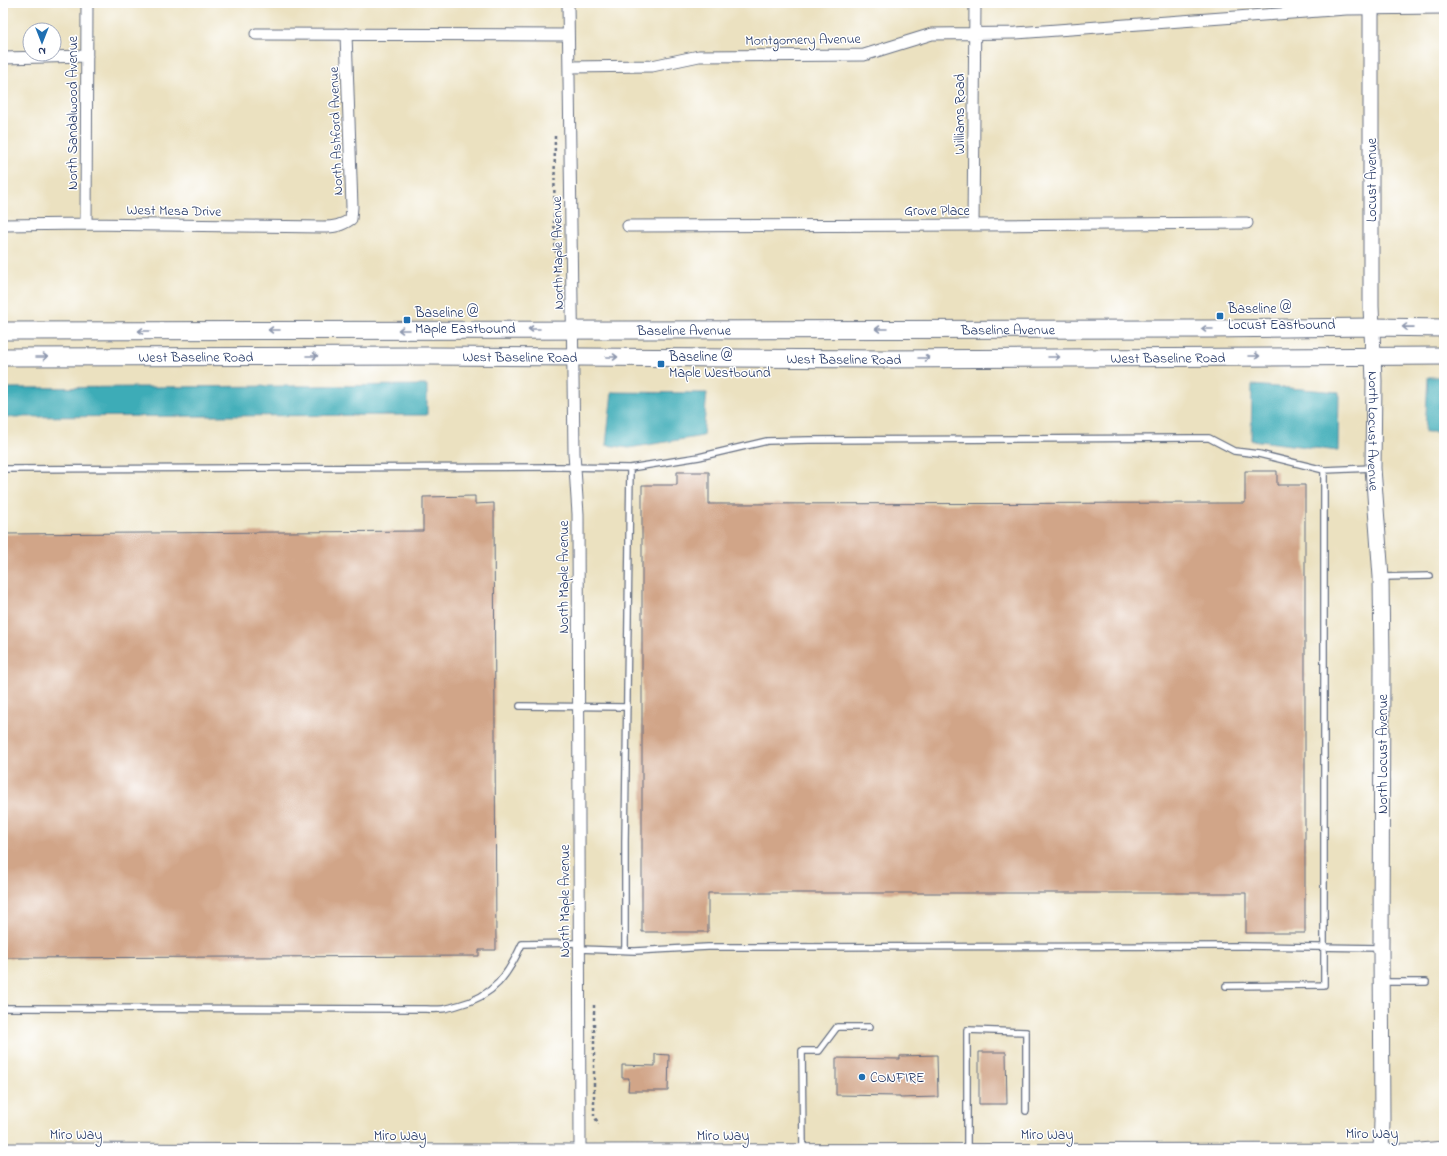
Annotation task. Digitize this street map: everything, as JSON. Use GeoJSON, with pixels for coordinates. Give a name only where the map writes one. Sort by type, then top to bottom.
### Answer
{"type":"FeatureCollection","features":[{"type":"Feature","properties":{"kind":"main road","name":"Baseline Avenue"},"geometry":{"type":"LineString","coordinates":[[573,329],[1444,328]]}},
{"type":"Feature","properties":{"kind":"main road","name":"West Baseline Road"},"geometry":{"type":"LineString","coordinates":[[3,331],[573,329]]}},
{"type":"Feature","properties":{"kind":"main road","name":"West Baseline Road"},"geometry":{"type":"LineString","coordinates":[[3,357],[573,357],[882,359],[1444,356]]}},
{"type":"Feature","properties":{"kind":"street","name":"North Sandalwood Avenue"},"geometry":{"type":"LineString","coordinates":[[86,224],[87,3]]}},
{"type":"Feature","properties":{"kind":"street","name":"North Maple Avenue"},"geometry":{"type":"LineString","coordinates":[[568,3],[574,467],[578,514],[580,1150]]}},
{"type":"Feature","properties":{"kind":"street","name":"Williams Road"},"geometry":{"type":"LineString","coordinates":[[973,225],[975,3]]}},
{"type":"Feature","properties":{"kind":"street","name":"Montgomery Avenue"},"geometry":{"type":"LineString","coordinates":[[569,67],[652,66],[699,56],[864,55],[932,34],[1024,32],[1371,6],[1444,8]]}},
{"type":"Feature","properties":{"kind":"street","name":"Locust Avenue"},"geometry":{"type":"LineString","coordinates":[[1371,6],[1371,306],[1373,356]]}},
{"type":"Feature","properties":{"kind":"street"},"geometry":{"type":"LineString","coordinates":[[256,34],[568,35]]}},
{"type":"Feature","properties":{"kind":"street","name":"North Ashford Avenue"},"geometry":{"type":"LineString","coordinates":[[344,224],[351,219],[352,207],[346,34]]}},
{"type":"Feature","properties":{"kind":"street"},"geometry":{"type":"LineString","coordinates":[[3,58],[87,56]]}},
{"type":"Feature","properties":{"kind":"street","name":"Grove Place"},"geometry":{"type":"LineString","coordinates":[[628,226],[1246,223]]}},
{"type":"Feature","properties":{"kind":"street","name":"West Mesa Drive"},"geometry":{"type":"LineString","coordinates":[[3,225],[86,224],[337,227],[344,224]]}},
{"type":"Feature","properties":{"kind":"street","name":"North Locust Avenue"},"geometry":{"type":"LineString","coordinates":[[1373,356],[1373,468],[1381,578],[1381,1151]]}},
{"type":"Feature","properties":{"kind":"street","name":"Miro Way"},"geometry":{"type":"LineString","coordinates":[[3,1149],[319,1152],[966,1149],[1381,1151],[1444,1147]]}},
{"type":"Feature","properties":{"kind":"lane"},"geometry":{"type":"LineString","coordinates":[[3,469],[630,468],[699,457],[767,442],[809,440],[1192,438],[1209,438],[1234,451],[1259,454],[1324,470],[1373,468]]}},
{"type":"Feature","properties":{"kind":"lane"},"geometry":{"type":"LineString","coordinates":[[625,950],[630,468]]}},
{"type":"Feature","properties":{"kind":"lane"},"geometry":{"type":"LineString","coordinates":[[1226,986],[1324,985],[1324,470]]}},
{"type":"Feature","properties":{"kind":"lane"},"geometry":{"type":"LineString","coordinates":[[1381,578],[1430,576]]}},
{"type":"Feature","properties":{"kind":"lane"},"geometry":{"type":"LineString","coordinates":[[520,706],[627,707]]}},
{"type":"Feature","properties":{"kind":"lane"},"geometry":{"type":"LineString","coordinates":[[3,1008],[441,1010],[468,1003],[483,996],[496,986],[506,975],[522,944],[579,946],[625,950],[724,947],[1245,946],[1381,948]]}},
{"type":"Feature","properties":{"kind":"lane"},"geometry":{"type":"LineString","coordinates":[[1381,982],[1426,982]]}},
{"type":"Feature","properties":{"kind":"lane"},"geometry":{"type":"LineString","coordinates":[[803,1150],[802,1051],[819,1051],[837,1027],[870,1027]]}},
{"type":"Feature","properties":{"kind":"lane"},"geometry":{"type":"LineString","coordinates":[[966,1149],[967,1030],[1026,1032],[1026,1111]]}},
{"type":"Feature","properties":{"kind":"path"},"geometry":{"type":"LineString","coordinates":[[555,136],[554,224],[559,289]]}},
{"type":"Feature","properties":{"kind":"path"},"geometry":{"type":"LineString","coordinates":[[594,1005],[594,1116],[599,1124]]}},
{"type":"Feature","properties":{"kind":"water"},"geometry":{"type":"Polygon","coordinates":[[[1428,377],[1444,377],[1444,432],[1425,432],[1428,377]]]}},
{"type":"Feature","properties":{"kind":"water"},"geometry":{"type":"Polygon","coordinates":[[[427,385],[427,415],[3,417],[3,388],[427,385]]]}},
{"type":"Feature","properties":{"kind":"water"},"geometry":{"type":"Polygon","coordinates":[[[1252,385],[1339,392],[1338,451],[1251,440],[1252,385]]]}},
{"type":"Feature","properties":{"kind":"water"},"geometry":{"type":"Polygon","coordinates":[[[612,392],[707,393],[703,436],[629,448],[606,445],[612,392]]]}},
{"type":"Feature","properties":{"kind":"building"},"geometry":{"type":"Polygon","coordinates":[[[1245,471],[1277,471],[1277,485],[1305,485],[1305,933],[1246,933],[1246,893],[708,893],[708,932],[642,932],[642,485],[677,485],[677,472],[709,472],[709,504],[1245,503],[1245,471]]]}},
{"type":"Feature","properties":{"kind":"building"},"geometry":{"type":"Polygon","coordinates":[[[475,496],[475,504],[494,503],[496,950],[479,950],[479,956],[3,958],[3,534],[423,531],[423,497],[475,496]]]}},
{"type":"Feature","properties":{"kind":"building"},"geometry":{"type":"Polygon","coordinates":[[[979,1052],[1006,1052],[1007,1104],[979,1104],[979,1052]]]}},
{"type":"Feature","properties":{"kind":"building"},"geometry":{"type":"Polygon","coordinates":[[[655,1054],[669,1055],[668,1091],[628,1091],[629,1078],[622,1078],[622,1065],[655,1066],[655,1054]]]}},
{"type":"Feature","properties":{"kind":"building"},"geometry":{"type":"Polygon","coordinates":[[[937,1055],[938,1097],[900,1098],[900,1096],[836,1095],[836,1058],[900,1059],[900,1056],[937,1055]]]}},
{"type":"Feature","properties":{"kind":"place","name":"Baseline @ Locust Eastbound"},"geometry":{"type":"Point","coordinates":[1220,316]}},
{"type":"Feature","properties":{"kind":"place","name":"Baseline @ Maple Eastbound"},"geometry":{"type":"Point","coordinates":[407,320]}},
{"type":"Feature","properties":{"kind":"place","name":"Baseline @ Maple Westbound"},"geometry":{"type":"Point","coordinates":[661,364]}},
{"type":"Feature","properties":{"kind":"place","name":"CONFIRE"},"geometry":{"type":"Point","coordinates":[862,1077]}}]}
